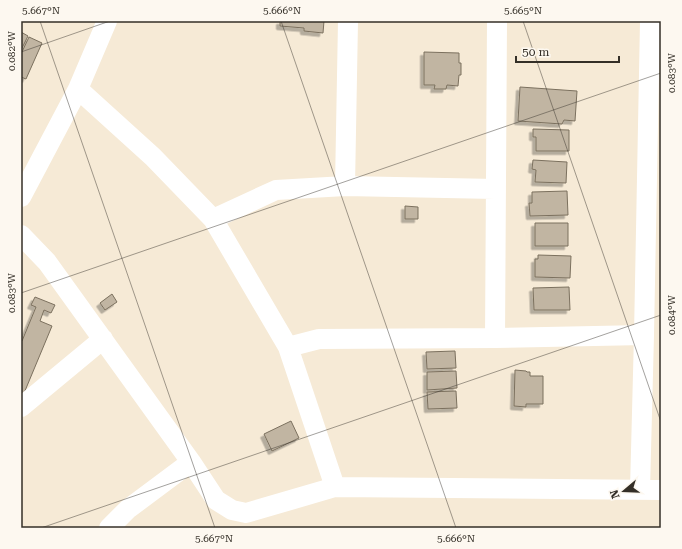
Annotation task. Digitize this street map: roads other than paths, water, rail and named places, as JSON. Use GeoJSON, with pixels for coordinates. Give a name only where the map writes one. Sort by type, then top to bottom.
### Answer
{"type":"FeatureCollection","features":[{"type":"Feature","properties":{"kind":"street"},"geometry":{"type":"LineString","coordinates":[[21,197],[78,88],[107,21]]}},
{"type":"Feature","properties":{"kind":"street"},"geometry":{"type":"LineString","coordinates":[[345,186],[348,21]]}},
{"type":"Feature","properties":{"kind":"street"},"geometry":{"type":"LineString","coordinates":[[495,338],[497,21]]}},
{"type":"Feature","properties":{"kind":"street"},"geometry":{"type":"LineString","coordinates":[[640,490],[650,21]]}},
{"type":"Feature","properties":{"kind":"street"},"geometry":{"type":"LineString","coordinates":[[78,88],[153,157],[213,219],[288,347],[335,487]]}},
{"type":"Feature","properties":{"kind":"street"},"geometry":{"type":"LineString","coordinates":[[213,219],[276,190],[345,186],[496,189]]}},
{"type":"Feature","properties":{"kind":"street"},"geometry":{"type":"LineString","coordinates":[[21,235],[47,262],[191,462],[216,500],[232,510],[246,513],[335,487],[661,490]]}},
{"type":"Feature","properties":{"kind":"street"},"geometry":{"type":"LineString","coordinates":[[288,347],[319,339],[644,335]]}},
{"type":"Feature","properties":{"kind":"street"},"geometry":{"type":"LineString","coordinates":[[21,407],[103,339]]}},
{"type":"Feature","properties":{"kind":"street"},"geometry":{"type":"LineString","coordinates":[[109,528],[128,509],[191,462]]}}]}
